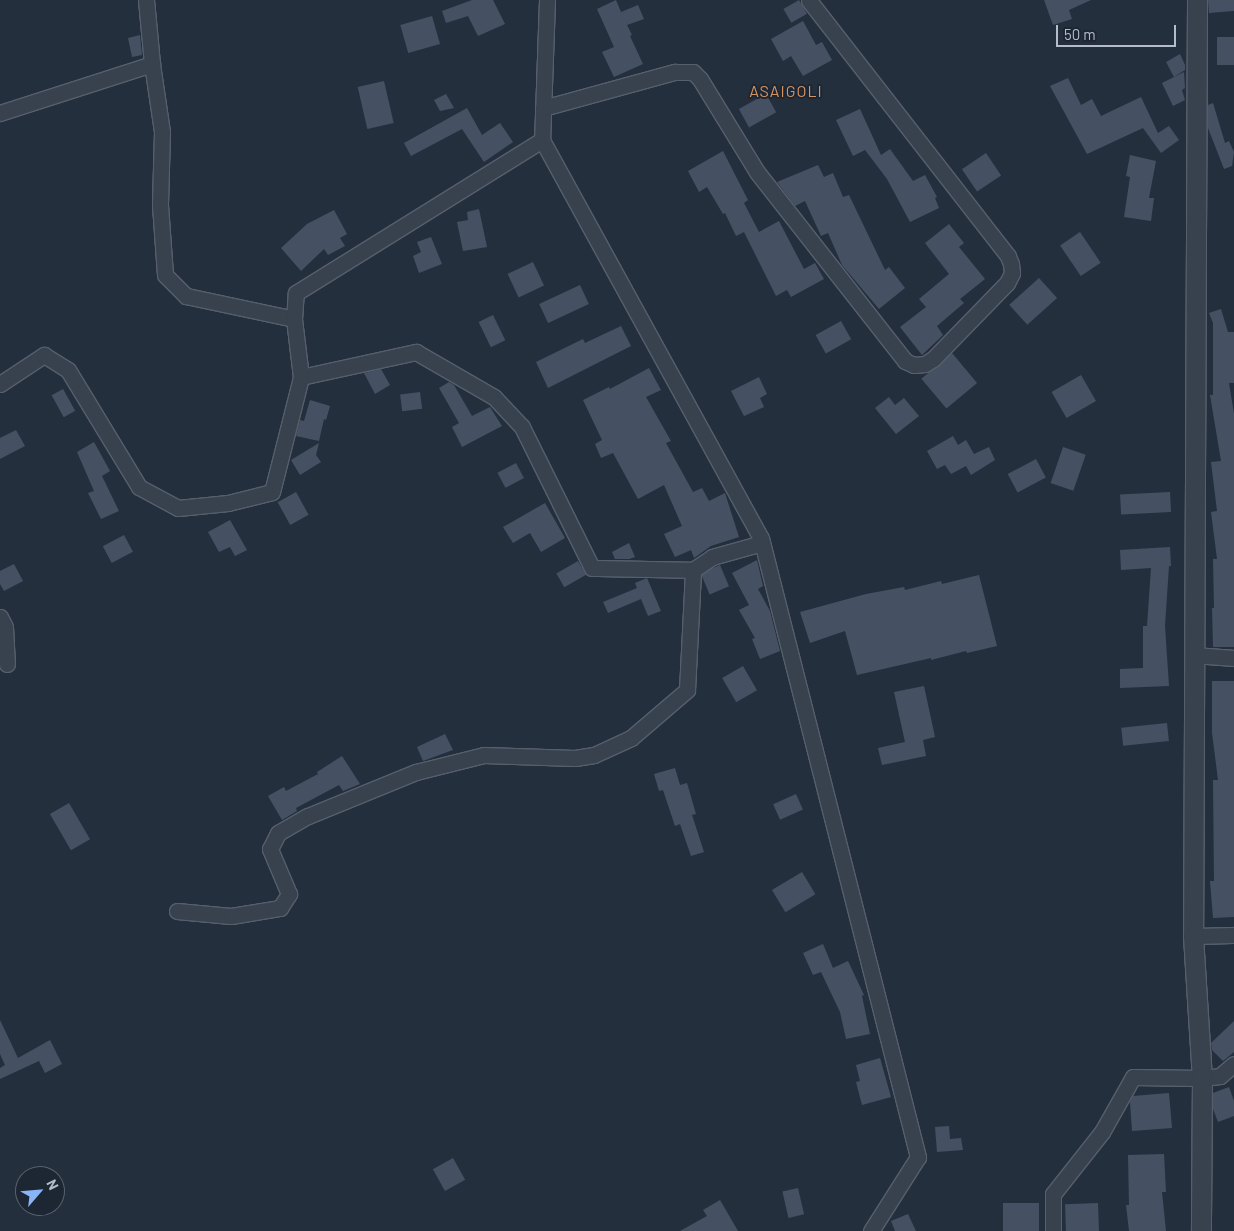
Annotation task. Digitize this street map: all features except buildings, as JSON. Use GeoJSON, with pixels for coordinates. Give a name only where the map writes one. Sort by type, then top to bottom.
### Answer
{"type":"FeatureCollection","features":[{"type":"Feature","properties":{"kind":"street"},"geometry":{"type":"LineString","coordinates":[[146,0],[152,64],[162,132],[160,205],[165,275],[186,296],[294,320]]}},
{"type":"Feature","properties":{"kind":"street"},"geometry":{"type":"LineString","coordinates":[[547,0],[542,140],[762,543],[918,1157],[871,1231]]}},
{"type":"Feature","properties":{"kind":"street"},"geometry":{"type":"LineString","coordinates":[[543,108],[675,72],[693,72],[700,79],[757,172],[904,361],[914,365],[925,364],[934,359],[1008,283],[1012,274],[1011,264],[1008,256],[808,0]]}},
{"type":"Feature","properties":{"kind":"street"},"geometry":{"type":"LineString","coordinates":[[1197,0],[1193,936],[1202,1078],[1201,1231]]}},
{"type":"Feature","properties":{"kind":"street"},"geometry":{"type":"LineString","coordinates":[[0,113],[152,64]]}},
{"type":"Feature","properties":{"kind":"street"},"geometry":{"type":"LineString","coordinates":[[0,384],[44,354],[68,370],[139,487],[178,508],[228,503],[272,492],[301,377],[294,320],[296,293],[542,140]]}},
{"type":"Feature","properties":{"kind":"street"},"geometry":{"type":"LineString","coordinates":[[301,377],[416,352],[494,397],[522,427],[592,568],[693,570],[712,557],[762,543]]}},
{"type":"Feature","properties":{"kind":"street"},"geometry":{"type":"LineString","coordinates":[[178,911],[231,916],[280,908],[289,894],[270,849],[278,833],[308,816],[416,772],[484,755],[574,758],[594,755],[631,738],[687,690],[693,570]]}},
{"type":"Feature","properties":{"kind":"street"},"geometry":{"type":"LineString","coordinates":[[0,617],[5,627],[7,664]]}},
{"type":"Feature","properties":{"kind":"street"},"geometry":{"type":"LineString","coordinates":[[1194,655],[1234,658]]}},
{"type":"Feature","properties":{"kind":"street"},"geometry":{"type":"LineString","coordinates":[[1193,936],[1234,935]]}},
{"type":"Feature","properties":{"kind":"street"},"geometry":{"type":"LineString","coordinates":[[1053,1231],[1053,1194],[1102,1132],[1133,1077],[1202,1078],[1220,1076],[1234,1064]]}},
{"type":"Feature","properties":{"kind":"district","name":"ASAIGOLI"},"geometry":{"type":"Point","coordinates":[786,91]}}]}
